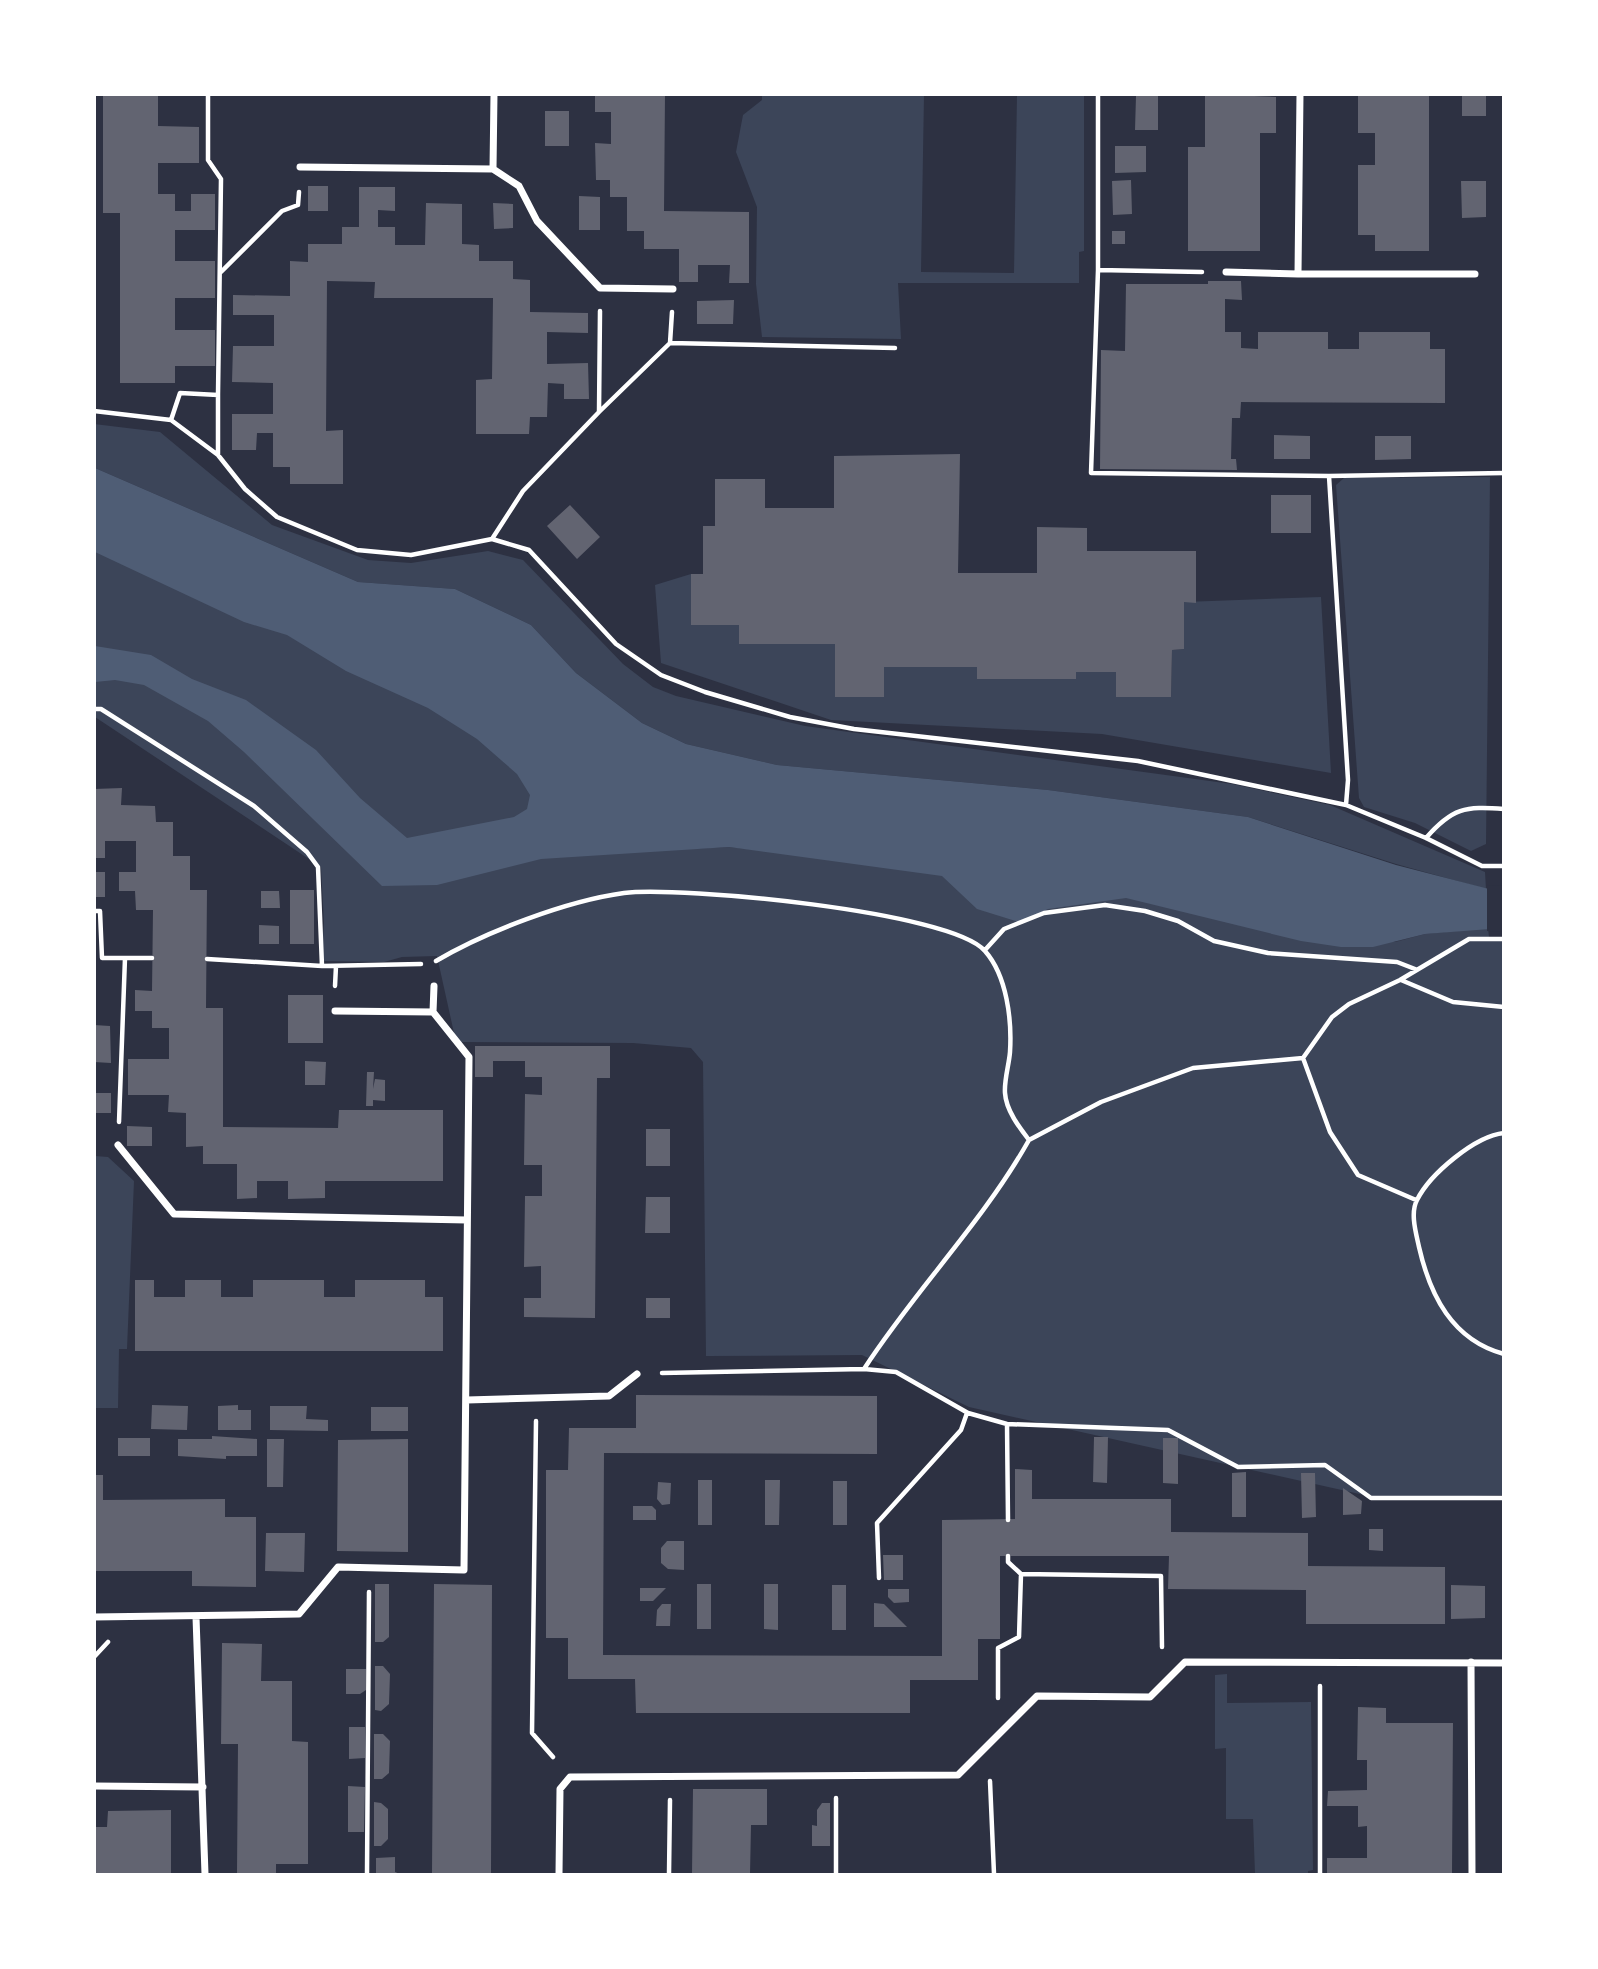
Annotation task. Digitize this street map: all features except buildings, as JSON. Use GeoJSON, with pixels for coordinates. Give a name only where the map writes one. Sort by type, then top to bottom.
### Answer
{"type":"FeatureCollection","features":[{"type":"Feature","properties":{"kind":"street"},"geometry":{"type":"LineString","coordinates":[[493,169],[494,94]]}},
{"type":"Feature","properties":{"kind":"street"},"geometry":{"type":"LineString","coordinates":[[1298,274],[1300,94]]}},
{"type":"Feature","properties":{"kind":"street"},"geometry":{"type":"LineString","coordinates":[[300,167],[493,169],[519,186],[537,221],[600,288],[673,289]]}},
{"type":"Feature","properties":{"kind":"street"},"geometry":{"type":"LineString","coordinates":[[1226,272],[1475,274]]}},
{"type":"Feature","properties":{"kind":"street"},"geometry":{"type":"LineString","coordinates":[[94,1617],[299,1614],[338,1567],[464,1570],[468,1057],[433,1012],[434,986]]}},
{"type":"Feature","properties":{"kind":"street"},"geometry":{"type":"LineString","coordinates":[[335,1011],[433,1012]]}},
{"type":"Feature","properties":{"kind":"street"},"geometry":{"type":"LineString","coordinates":[[118,1145],[174,1214],[467,1220]]}},
{"type":"Feature","properties":{"kind":"street"},"geometry":{"type":"LineString","coordinates":[[467,1400],[609,1396],[637,1374]]}},
{"type":"Feature","properties":{"kind":"street"},"geometry":{"type":"LineString","coordinates":[[196,1617],[205,1874]]}},
{"type":"Feature","properties":{"kind":"street"},"geometry":{"type":"LineString","coordinates":[[559,1874],[560,1788],[570,1777],[958,1775],[1037,1696],[1150,1696],[1185,1662],[1503,1663]]}},
{"type":"Feature","properties":{"kind":"street"},"geometry":{"type":"LineString","coordinates":[[1471,1662],[1472,1874]]}},
{"type":"Feature","properties":{"kind":"street"},"geometry":{"type":"LineString","coordinates":[[94,1786],[204,1787]]}},
{"type":"Feature","properties":{"kind":"path"},"geometry":{"type":"LineString","coordinates":[[208,94],[208,160],[221,179],[218,455]]}},
{"type":"Feature","properties":{"kind":"path"},"geometry":{"type":"LineString","coordinates":[[1098,94],[1098,270],[1091,473],[1329,476],[1503,473]]}},
{"type":"Feature","properties":{"kind":"path"},"geometry":{"type":"LineString","coordinates":[[221,273],[282,211],[299,205],[300,167]]}},
{"type":"Feature","properties":{"kind":"path"},"geometry":{"type":"LineString","coordinates":[[1098,270],[1226,272]]}},
{"type":"Feature","properties":{"kind":"path"},"geometry":{"type":"LineString","coordinates":[[599,412],[600,288]]}},
{"type":"Feature","properties":{"kind":"path"},"geometry":{"type":"LineString","coordinates":[[492,539],[523,491],[670,343],[895,348]]}},
{"type":"Feature","properties":{"kind":"path"},"geometry":{"type":"LineString","coordinates":[[171,420],[180,393],[218,395]]}},
{"type":"Feature","properties":{"kind":"path"},"geometry":{"type":"LineString","coordinates":[[94,411],[171,420],[218,455],[245,489],[277,517],[357,550],[411,555],[492,539],[529,550],[616,644],[661,675],[705,692],[790,717],[854,729],[1138,761],[1346,805],[1426,838],[1482,866],[1503,866]]}},
{"type":"Feature","properties":{"kind":"path"},"geometry":{"type":"LineString","coordinates":[[1329,476],[1348,780],[1346,805]]}},
{"type":"Feature","properties":{"kind":"path"},"geometry":{"type":"LineString","coordinates":[[94,709],[101,709],[254,806],[307,852],[318,867],[322,966]]}},
{"type":"Feature","properties":{"kind":"path"},"geometry":{"type":"LineString","coordinates":[[1426,838],[1439,822],[1459,808],[1503,809]]}},
{"type":"Feature","properties":{"kind":"path"},"geometry":{"type":"LineString","coordinates":[[206,959],[322,966],[431,964],[459,948],[580,902],[656,891],[751,898],[919,922],[960,935],[985,950],[1010,1011],[1010,1052],[1005,1094],[1014,1120],[1029,1140]]}},
{"type":"Feature","properties":{"kind":"path"},"geometry":{"type":"LineString","coordinates":[[985,950],[1004,929],[1044,913],[1105,905],[1145,911],[1184,924],[1214,941],[1268,953],[1397,962],[1416,969]]}},
{"type":"Feature","properties":{"kind":"path"},"geometry":{"type":"LineString","coordinates":[[94,911],[100,911],[102,958],[152,958]]}},
{"type":"Feature","properties":{"kind":"path"},"geometry":{"type":"LineString","coordinates":[[864,1369],[899,1316],[1007,1178],[1029,1140],[1101,1102],[1193,1069],[1303,1058],[1332,1017],[1349,1004],[1400,980],[1469,939],[1503,939]]}},
{"type":"Feature","properties":{"kind":"path"},"geometry":{"type":"LineString","coordinates":[[118,1145],[125,958]]}},
{"type":"Feature","properties":{"kind":"path"},"geometry":{"type":"LineString","coordinates":[[1400,980],[1454,1002],[1503,1007]]}},
{"type":"Feature","properties":{"kind":"path"},"geometry":{"type":"LineString","coordinates":[[1303,1058],[1330,1132],[1358,1175],[1416,1200]]}},
{"type":"Feature","properties":{"kind":"path"},"geometry":{"type":"LineString","coordinates":[[1503,1133],[1494,1134],[1456,1154],[1416,1200],[1414,1226],[1434,1299],[1457,1329],[1489,1350],[1503,1354]]}},
{"type":"Feature","properties":{"kind":"path"},"geometry":{"type":"LineString","coordinates":[[637,1374],[864,1369],[896,1372],[968,1413],[1007,1424],[1168,1430],[1238,1467],[1325,1465],[1371,1498],[1503,1498]]}},
{"type":"Feature","properties":{"kind":"path"},"geometry":{"type":"LineString","coordinates":[[537,1399],[532,1733],[570,1777]]}},
{"type":"Feature","properties":{"kind":"path"},"geometry":{"type":"LineString","coordinates":[[879,1578],[877,1523],[961,1430],[968,1413]]}},
{"type":"Feature","properties":{"kind":"path"},"geometry":{"type":"LineString","coordinates":[[1007,1424],[1008,1520]]}},
{"type":"Feature","properties":{"kind":"path"},"geometry":{"type":"LineString","coordinates":[[1008,1556],[1008,1562],[1021,1574],[1161,1576],[1163,1684]]}},
{"type":"Feature","properties":{"kind":"path"},"geometry":{"type":"LineString","coordinates":[[367,1874],[369,1567]]}},
{"type":"Feature","properties":{"kind":"path"},"geometry":{"type":"LineString","coordinates":[[998,1734],[998,1648],[1019,1637],[1021,1574]]}},
{"type":"Feature","properties":{"kind":"path"},"geometry":{"type":"LineString","coordinates":[[1320,1661],[1320,1874]]}},
{"type":"Feature","properties":{"kind":"path"},"geometry":{"type":"LineString","coordinates":[[988,1744],[994,1874]]}},
{"type":"Feature","properties":{"kind":"path"},"geometry":{"type":"LineString","coordinates":[[836,1774],[836,1874]]}},
{"type":"Feature","properties":{"kind":"path"},"geometry":{"type":"LineString","coordinates":[[669,1874],[670,1775]]}},
{"type":"Feature","properties":{"kind":"shaded area"},"geometry":{"type":"Polygon","coordinates":[[[762,95],[924,95],[921,272],[1014,273],[1017,95],[1084,95],[1084,251],[1079,252],[1079,283],[898,283],[901,339],[762,337],[756,284],[757,207],[736,152],[743,115],[762,100],[762,95]]]}},
{"type":"Feature","properties":{"kind":"shaded area"},"geometry":{"type":"Polygon","coordinates":[[[94,424],[160,432],[272,525],[368,560],[411,563],[488,551],[523,560],[623,664],[653,687],[676,696],[805,726],[1232,784],[1330,805],[1485,872],[1486,889],[1396,864],[1248,817],[1048,790],[777,765],[686,744],[642,723],[576,673],[531,625],[455,589],[358,582],[95,468],[94,424]]]}},
{"type":"Feature","properties":{"kind":"shaded area"},"geometry":{"type":"Polygon","coordinates":[[[95,468],[358,582],[455,589],[531,625],[576,673],[642,723],[686,744],[777,765],[1048,790],[1248,817],[1396,865],[1489,889],[1503,928],[1425,934],[1373,947],[1341,947],[1301,941],[1126,898],[1048,909],[1019,922],[977,909],[942,876],[729,847],[541,859],[437,885],[382,886],[244,752],[208,721],[144,685],[115,680],[95,682],[95,646],[151,655],[192,679],[246,700],[316,750],[360,798],[407,838],[514,817],[527,809],[530,795],[517,774],[477,739],[428,708],[346,671],[287,635],[244,622],[95,552],[95,468]]]}},
{"type":"Feature","properties":{"kind":"shaded area"},"geometry":{"type":"Polygon","coordinates":[[[1490,477],[1486,844],[1471,851],[1415,823],[1364,807],[1359,798],[1336,485],[1344,478],[1490,477]]]}},
{"type":"Feature","properties":{"kind":"shaded area"},"geometry":{"type":"Polygon","coordinates":[[[95,536],[356,651],[690,849],[729,847],[1125,896],[1395,942],[1425,934],[1488,928],[1489,937],[1504,937],[1503,1495],[1382,1499],[969,1407],[862,1355],[706,1356],[703,1062],[691,1048],[633,1043],[456,1042],[437,956],[402,957],[384,962],[321,961],[324,923],[321,867],[95,717],[95,536]]]}},
{"type":"Feature","properties":{"kind":"shaded area"},"geometry":{"type":"Polygon","coordinates":[[[691,574],[692,625],[739,625],[835,644],[835,697],[884,667],[977,667],[1076,679],[1076,672],[1116,672],[1116,697],[1171,697],[1172,650],[1184,649],[1184,602],[1321,597],[1331,773],[1102,734],[831,720],[661,663],[655,585],[691,574]]]}},
{"type":"Feature","properties":{"kind":"shaded area"},"geometry":{"type":"Polygon","coordinates":[[[95,1156],[108,1157],[134,1181],[127,1349],[119,1349],[118,1408],[95,1408],[95,1156]]]}},
{"type":"Feature","properties":{"kind":"shaded area"},"geometry":{"type":"Polygon","coordinates":[[[1227,1674],[1227,1703],[1311,1702],[1313,1870],[1308,1871],[1308,1874],[1255,1874],[1253,1819],[1226,1819],[1226,1748],[1215,1749],[1215,1675],[1227,1674]]]}},
{"type":"Feature","properties":{"kind":"pier"},"geometry":{"type":"Polygon","coordinates":[[[1487,885],[1504,886],[1504,932],[1487,931],[1487,885]]]}}]}
